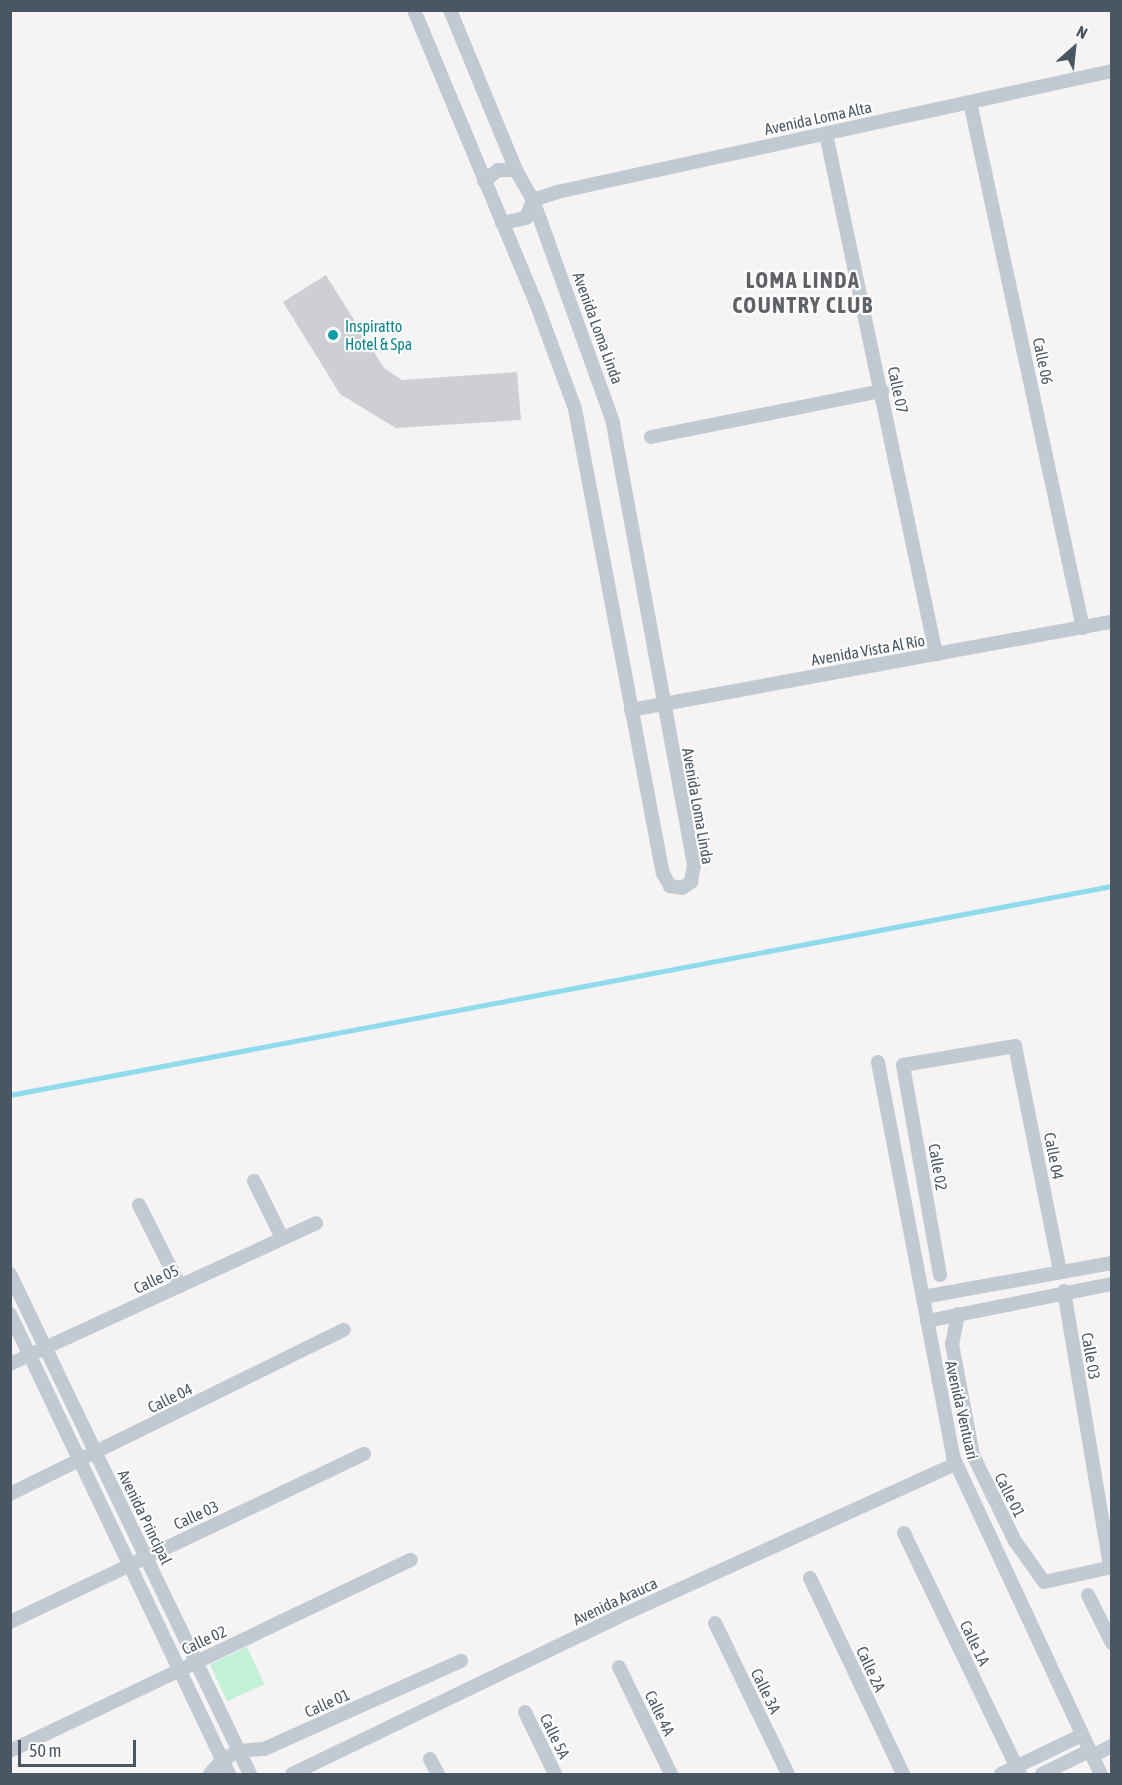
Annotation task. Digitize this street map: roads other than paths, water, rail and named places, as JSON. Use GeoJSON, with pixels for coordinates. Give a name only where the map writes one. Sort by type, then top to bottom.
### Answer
{"type":"FeatureCollection","features":[{"type":"Feature","properties":{"kind":"street","name":"Avenida Loma Linda"},"geometry":{"type":"LineString","coordinates":[[414,10],[502,223],[575,409],[663,873],[670,886],[682,888],[691,882],[694,865],[613,422],[533,200],[516,170],[450,10]]}},
{"type":"Feature","properties":{"kind":"street","name":"Avenida Loma Alta"},"geometry":{"type":"LineString","coordinates":[[533,200],[1111,72]]}},
{"type":"Feature","properties":{"kind":"street","name":"Calle 06"},"geometry":{"type":"LineString","coordinates":[[970,102],[1083,628]]}},
{"type":"Feature","properties":{"kind":"street","name":"Calle 07"},"geometry":{"type":"LineString","coordinates":[[825,134],[882,391],[936,654]]}},
{"type":"Feature","properties":{"kind":"street"},"geometry":{"type":"LineString","coordinates":[[484,181],[498,170],[516,170]]}},
{"type":"Feature","properties":{"kind":"street"},"geometry":{"type":"LineString","coordinates":[[502,223],[526,219],[533,200]]}},
{"type":"Feature","properties":{"kind":"street"},"geometry":{"type":"LineString","coordinates":[[651,437],[882,391]]}},
{"type":"Feature","properties":{"kind":"street","name":"Avenida Vista Al Río"},"geometry":{"type":"LineString","coordinates":[[631,710],[1112,622]]}},
{"type":"Feature","properties":{"kind":"street","name":"Calle 02"},"geometry":{"type":"LineString","coordinates":[[940,1275],[903,1065],[1015,1046]]}},
{"type":"Feature","properties":{"kind":"street","name":"Calle 04"},"geometry":{"type":"LineString","coordinates":[[1015,1046],[1060,1272]]}},
{"type":"Feature","properties":{"kind":"street","name":"Avenida Ventuari"},"geometry":{"type":"LineString","coordinates":[[878,1062],[956,1464],[1101,1774]]}},
{"type":"Feature","properties":{"kind":"street"},"geometry":{"type":"LineString","coordinates":[[254,1181],[282,1238]]}},
{"type":"Feature","properties":{"kind":"street"},"geometry":{"type":"LineString","coordinates":[[139,1205],[180,1286]]}},
{"type":"Feature","properties":{"kind":"street","name":"Calle 05"},"geometry":{"type":"LineString","coordinates":[[10,1364],[315,1223]]}},
{"type":"Feature","properties":{"kind":"street"},"geometry":{"type":"LineString","coordinates":[[922,1297],[1112,1263]]}},
{"type":"Feature","properties":{"kind":"street","name":"Avenida Principal"},"geometry":{"type":"LineString","coordinates":[[10,1274],[250,1774]]}},
{"type":"Feature","properties":{"kind":"street"},"geometry":{"type":"LineString","coordinates":[[927,1321],[1064,1291],[1112,1284]]}},
{"type":"Feature","properties":{"kind":"street","name":"Calle 03"},"geometry":{"type":"LineString","coordinates":[[1064,1291],[1111,1567]]}},
{"type":"Feature","properties":{"kind":"street","name":"Avenida Principal"},"geometry":{"type":"LineString","coordinates":[[10,1314],[229,1774]]}},
{"type":"Feature","properties":{"kind":"street","name":"Calle 01"},"geometry":{"type":"LineString","coordinates":[[958,1314],[952,1344],[973,1455],[1039,1579],[1044,1582],[1111,1567]]}},
{"type":"Feature","properties":{"kind":"street","name":"Calle 04"},"geometry":{"type":"LineString","coordinates":[[10,1494],[344,1330]]}},
{"type":"Feature","properties":{"kind":"street","name":"Calle 03"},"geometry":{"type":"LineString","coordinates":[[10,1622],[364,1454]]}},
{"type":"Feature","properties":{"kind":"street","name":"Avenida Arauca"},"geometry":{"type":"LineString","coordinates":[[292,1774],[616,1618],[956,1464]]}},
{"type":"Feature","properties":{"kind":"street","name":"Calle 1A"},"geometry":{"type":"LineString","coordinates":[[904,1533],[1018,1771]]}},
{"type":"Feature","properties":{"kind":"street","name":"Calle 02"},"geometry":{"type":"LineString","coordinates":[[10,1751],[411,1560]]}},
{"type":"Feature","properties":{"kind":"street","name":"Calle 2A"},"geometry":{"type":"LineString","coordinates":[[810,1578],[903,1774]]}},
{"type":"Feature","properties":{"kind":"street"},"geometry":{"type":"LineString","coordinates":[[1088,1595],[1112,1643]]}},
{"type":"Feature","properties":{"kind":"street","name":"Calle 3A"},"geometry":{"type":"LineString","coordinates":[[715,1623],[788,1774]]}},
{"type":"Feature","properties":{"kind":"street","name":"Calle 01"},"geometry":{"type":"LineString","coordinates":[[210,1774],[222,1760],[239,1751],[264,1749],[461,1661]]}},
{"type":"Feature","properties":{"kind":"street","name":"Calle 4A"},"geometry":{"type":"LineString","coordinates":[[620,1667],[671,1774]]}},
{"type":"Feature","properties":{"kind":"street","name":"Calle 5A"},"geometry":{"type":"LineString","coordinates":[[525,1712],[555,1774]]}},
{"type":"Feature","properties":{"kind":"street"},"geometry":{"type":"LineString","coordinates":[[1001,1774],[1018,1771],[1082,1735]]}},
{"type":"Feature","properties":{"kind":"street"},"geometry":{"type":"LineString","coordinates":[[1042,1774],[1112,1746]]}},
{"type":"Feature","properties":{"kind":"street"},"geometry":{"type":"LineString","coordinates":[[430,1759],[438,1774]]}},
{"type":"Feature","properties":{"kind":"waterway"},"geometry":{"type":"LineString","coordinates":[[10,1095],[1112,886]]}},
{"type":"Feature","properties":{"kind":"place","name":"Inspiratto Hotel & Spa"},"geometry":{"type":"Point","coordinates":[333,335]}},
{"type":"Feature","properties":{"kind":"district","name":"LOMA LINDA COUNTRY CLUB"},"geometry":{"type":"Point","coordinates":[803,292]}}]}
